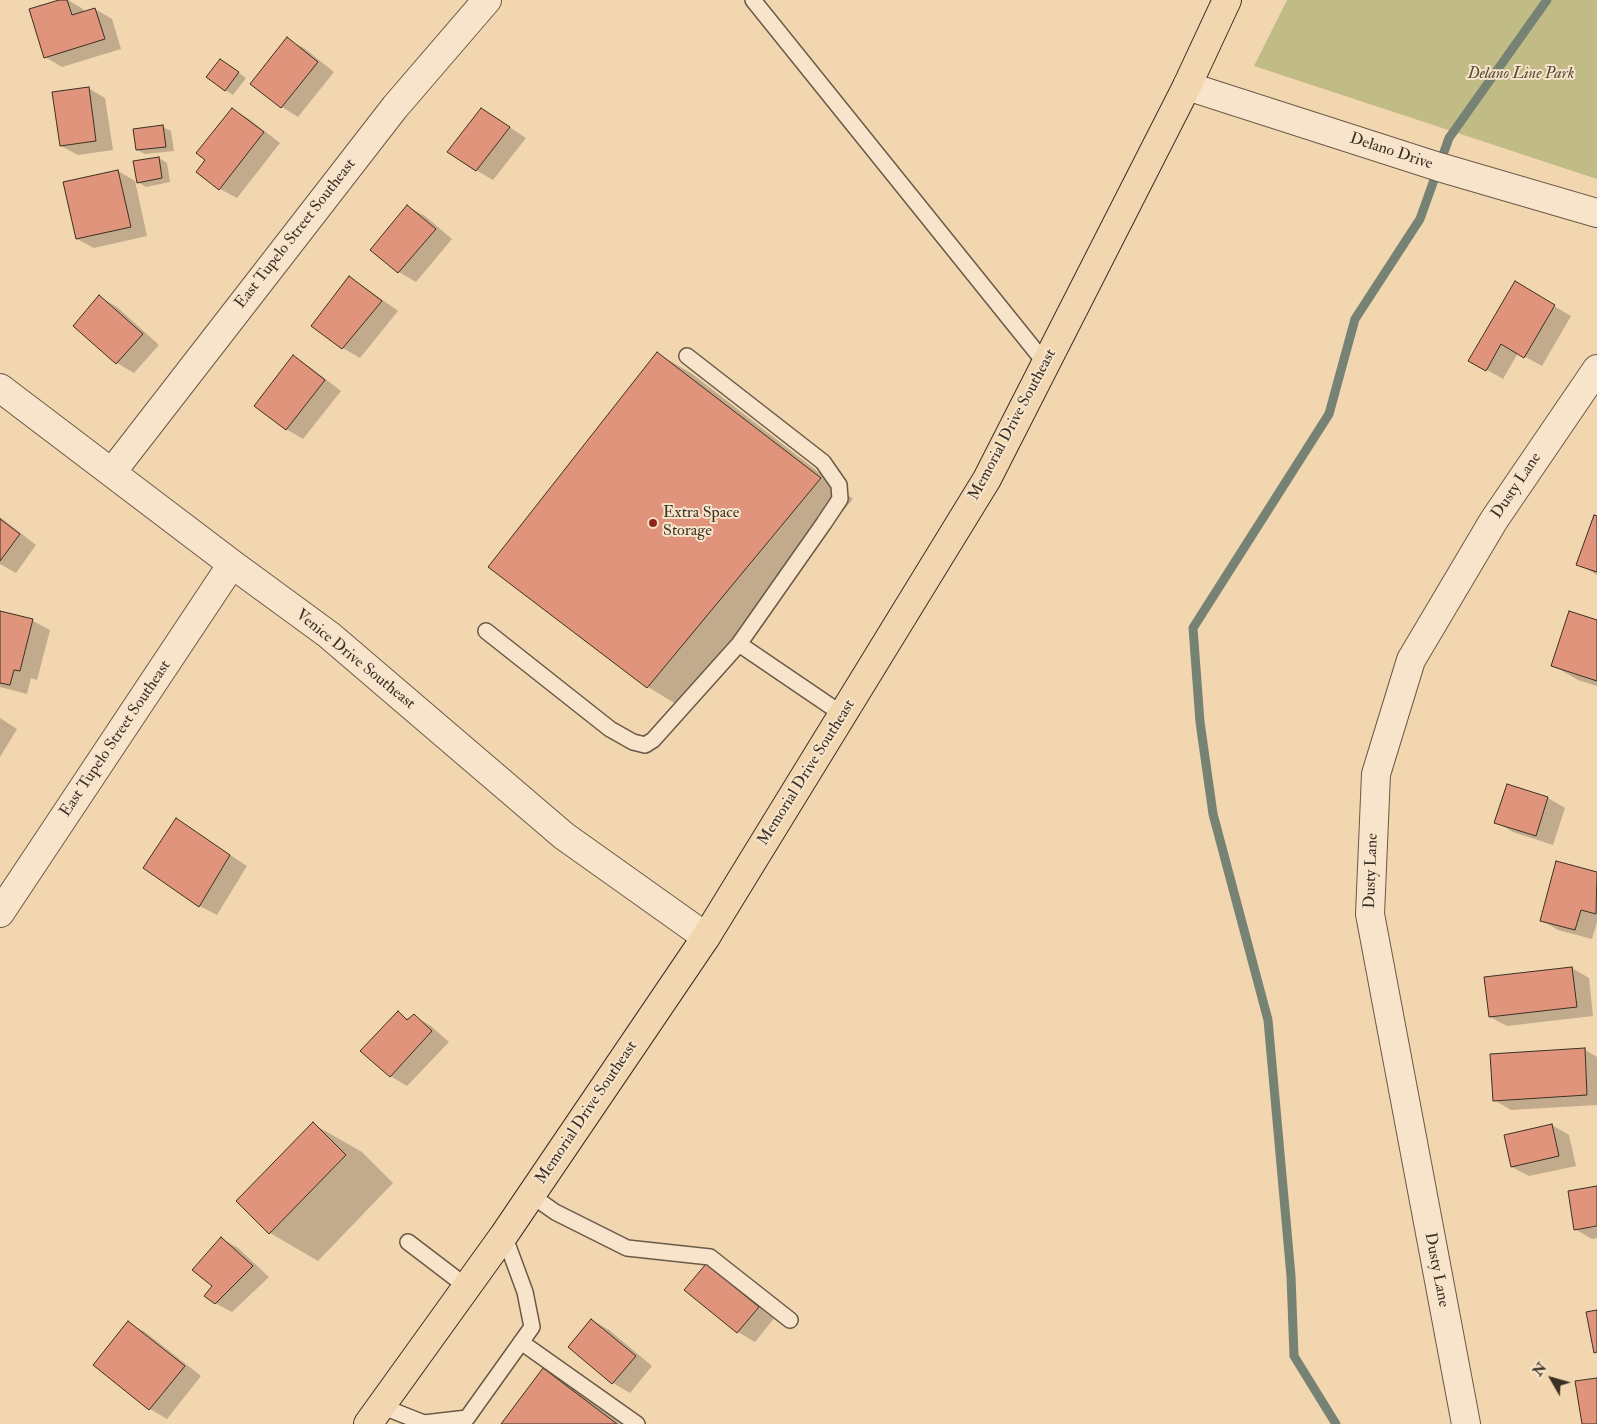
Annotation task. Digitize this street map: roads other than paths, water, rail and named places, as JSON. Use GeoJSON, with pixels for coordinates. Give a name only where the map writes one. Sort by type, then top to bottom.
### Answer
{"type":"FeatureCollection","features":[{"type":"Feature","properties":{"kind":"main road","name":"Memorial Drive Southeast"},"geometry":{"type":"LineString","coordinates":[[375,1415],[504,1235],[706,937],[987,479],[1187,86],[1227,0]]}},
{"type":"Feature","properties":{"kind":"street","name":"East Tupelo Street Southeast"},"geometry":{"type":"LineString","coordinates":[[112,472],[395,106],[487,0]]}},
{"type":"Feature","properties":{"kind":"street","name":"Delano Drive"},"geometry":{"type":"LineString","coordinates":[[1187,86],[1430,164],[1597,213]]}},
{"type":"Feature","properties":{"kind":"street","name":"Dusty Lane"},"geometry":{"type":"LineString","coordinates":[[1466,1424],[1370,914],[1376,774],[1411,660],[1494,520],[1597,369]]}},
{"type":"Feature","properties":{"kind":"street","name":"Venice Drive Southeast"},"geometry":{"type":"LineString","coordinates":[[0,388],[329,635],[564,836],[706,937]]}},
{"type":"Feature","properties":{"kind":"street","name":"East Tupelo Street Southeast"},"geometry":{"type":"LineString","coordinates":[[0,913],[232,564]]}},
{"type":"Feature","properties":{"kind":"lane"},"geometry":{"type":"LineString","coordinates":[[753,0],[1046,364]]}},
{"type":"Feature","properties":{"kind":"lane"},"geometry":{"type":"LineString","coordinates":[[486,631],[610,729],[633,742],[645,746],[653,740],[739,644],[840,499],[839,485],[823,462],[686,356]]}},
{"type":"Feature","properties":{"kind":"lane"},"geometry":{"type":"LineString","coordinates":[[739,644],[842,714]]}},
{"type":"Feature","properties":{"kind":"lane"},"geometry":{"type":"LineString","coordinates":[[531,1195],[555,1212],[627,1248],[710,1257],[790,1320]]}},
{"type":"Feature","properties":{"kind":"lane"},"geometry":{"type":"LineString","coordinates":[[375,1415],[438,1423],[467,1418],[532,1327],[525,1292],[504,1235]]}},
{"type":"Feature","properties":{"kind":"lane"},"geometry":{"type":"LineString","coordinates":[[408,1242],[467,1287]]}},
{"type":"Feature","properties":{"kind":"lane"},"geometry":{"type":"LineString","coordinates":[[521,1342],[637,1424]]}},
{"type":"Feature","properties":{"kind":"waterway"},"geometry":{"type":"LineString","coordinates":[[1336,1424],[1294,1356],[1291,1276],[1268,1020],[1213,814],[1200,722],[1193,628],[1329,414],[1355,319],[1420,219],[1449,138],[1547,0]]}},
{"type":"Feature","properties":{"kind":"place","name":"Extra Space Storage"},"geometry":{"type":"Point","coordinates":[653,523]}},
{"type":"Feature","properties":{"kind":"park label","name":"Delano Line Park"},"geometry":{"type":"Point","coordinates":[1521,75]}}]}
